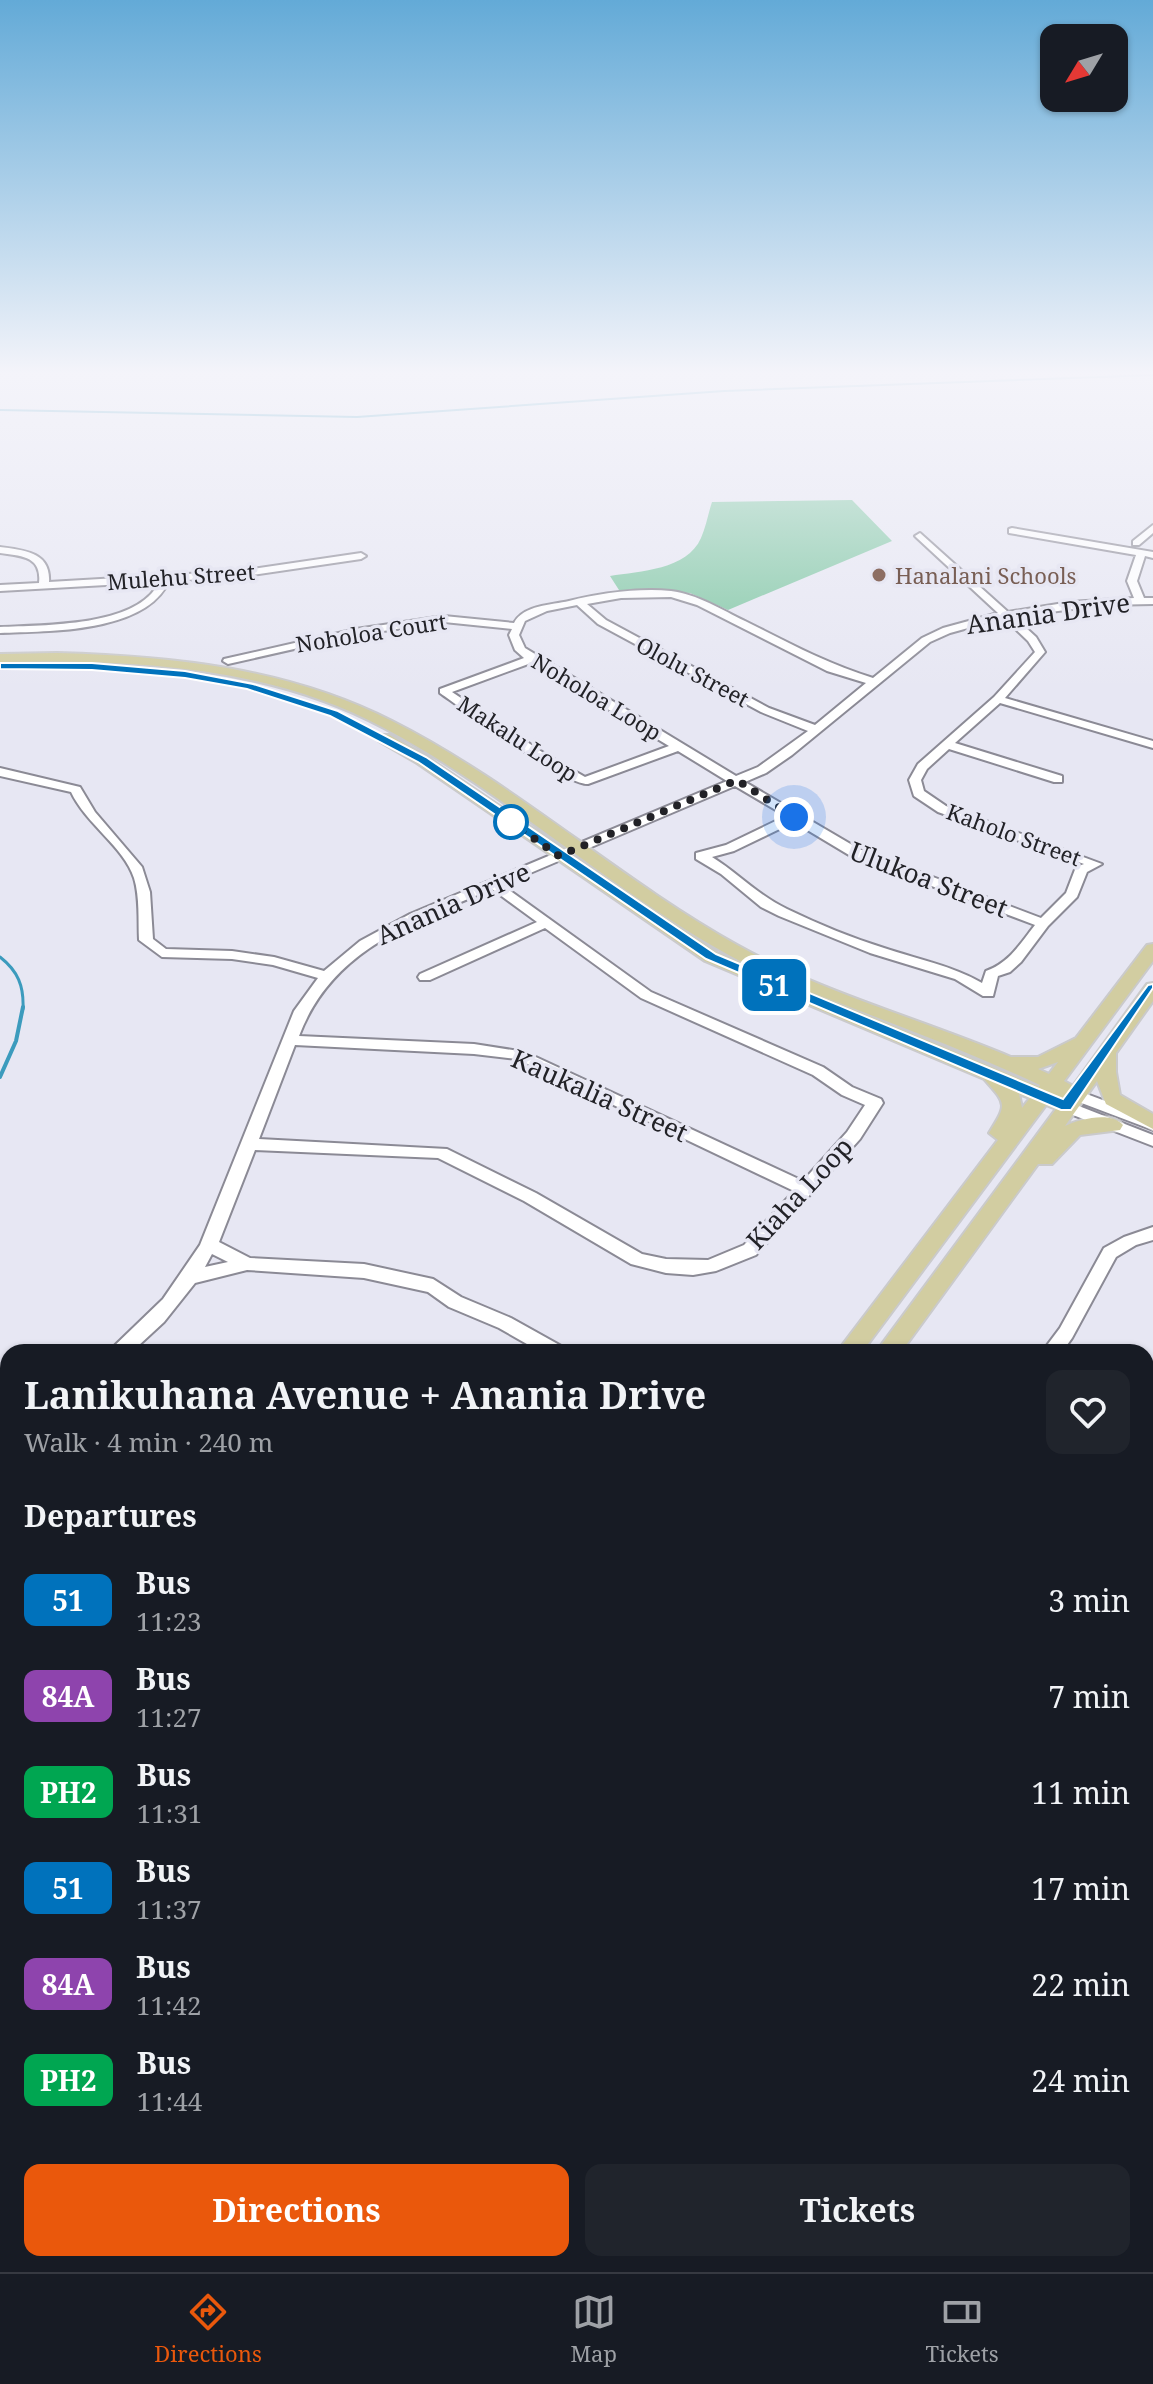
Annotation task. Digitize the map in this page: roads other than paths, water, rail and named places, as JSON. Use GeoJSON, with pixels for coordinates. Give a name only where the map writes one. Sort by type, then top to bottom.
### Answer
{"type":"FeatureCollection","features":[{"type":"Feature","properties":{"kind":"main road"},"geometry":{"type":"LineString","coordinates":[[0,658],[102,658],[208,667],[275,681],[338,701],[434,750],[674,915],[732,950],[1071,1100]]}},
{"type":"Feature","properties":{"kind":"main road"},"geometry":{"type":"LineString","coordinates":[[0,666],[92,666],[185,674],[285,696],[356,723],[422,760],[559,856],[720,961],[987,1063],[1041,1063],[1085,1037]]}},
{"type":"Feature","properties":{"kind":"main road"},"geometry":{"type":"LineString","coordinates":[[855,1344],[1153,949]]}},
{"type":"Feature","properties":{"kind":"main road"},"geometry":{"type":"LineString","coordinates":[[894,1344],[1153,988]]}},
{"type":"Feature","properties":{"kind":"main road"},"geometry":{"type":"LineString","coordinates":[[1109,1052],[1105,1085],[1109,1096],[1153,1124]]}},
{"type":"Feature","properties":{"kind":"main road"},"geometry":{"type":"LineString","coordinates":[[901,1282],[965,1176],[1012,1117],[1014,1108],[1007,1091],[987,1063]]}},
{"type":"Feature","properties":{"kind":"main road"},"geometry":{"type":"LineString","coordinates":[[961,1256],[1068,1131],[1085,1125],[1113,1125]]}},
{"type":"Feature","properties":{"kind":"street"},"geometry":{"type":"LineString","coordinates":[[1147,601],[1132,581],[1138,548],[1153,528]]}},
{"type":"Feature","properties":{"kind":"street"},"geometry":{"type":"LineString","coordinates":[[1012,531],[1138,548],[1153,555]]}},
{"type":"Feature","properties":{"kind":"street"},"geometry":{"type":"LineString","coordinates":[[920,536],[1006,616]]}},
{"type":"Feature","properties":{"kind":"street"},"geometry":{"type":"LineString","coordinates":[[0,550],[32,556],[43,562],[46,571],[44,585]]}},
{"type":"Feature","properties":{"kind":"street","name":"Mulehu Street"},"geometry":{"type":"LineString","coordinates":[[0,588],[238,574],[361,556]]}},
{"type":"Feature","properties":{"kind":"street"},"geometry":{"type":"LineString","coordinates":[[0,630],[73,625],[127,612],[158,594],[165,578]]}},
{"type":"Feature","properties":{"kind":"street","name":"Noholoa Loop"},"geometry":{"type":"LineString","coordinates":[[737,780],[532,659],[520,650],[516,642],[516,626],[531,612],[578,601],[654,592],[689,599],[831,669],[873,682]]}},
{"type":"Feature","properties":{"kind":"street","name":"Ololu Street"},"geometry":{"type":"LineString","coordinates":[[578,601],[602,622],[765,710],[816,730]]}},
{"type":"Feature","properties":{"kind":"street","name":"Anania Drive"},"geometry":{"type":"LineString","coordinates":[[127,1344],[166,1311],[192,1277],[209,1245],[301,1011],[326,976],[348,954],[370,938],[776,762],[940,631],[965,622],[1006,616],[1147,601]]}},
{"type":"Feature","properties":{"kind":"street","name":"Kaholo Street"},"geometry":{"type":"LineString","coordinates":[[794,817],[730,848],[701,856],[726,871],[766,904],[784,913],[875,950],[960,976],[988,993],[991,974],[1005,969],[1016,959],[1043,923],[1072,894],[1081,870],[1096,864],[942,809],[927,800],[915,786],[915,775],[998,699],[1040,652],[1032,639],[1006,616]]}},
{"type":"Feature","properties":{"kind":"street","name":"Noholoa Court"},"geometry":{"type":"LineString","coordinates":[[228,661],[356,632],[444,619],[516,626]]}},
{"type":"Feature","properties":{"kind":"street","name":"Makalu Loop"},"geometry":{"type":"LineString","coordinates":[[532,659],[444,691],[584,781],[681,746]]}},
{"type":"Feature","properties":{"kind":"street"},"geometry":{"type":"LineString","coordinates":[[998,699],[1153,745]]}},
{"type":"Feature","properties":{"kind":"street"},"geometry":{"type":"LineString","coordinates":[[949,745],[1058,779]]}},
{"type":"Feature","properties":{"kind":"street"},"geometry":{"type":"LineString","coordinates":[[0,772],[76,790],[82,807],[135,865],[141,876],[146,940],[162,953],[232,955],[274,961],[326,976]]}},
{"type":"Feature","properties":{"kind":"street","name":"Ulukoa Street"},"geometry":{"type":"LineString","coordinates":[[737,780],[794,817],[874,862],[1043,923]]}},
{"type":"Feature","properties":{"kind":"street","name":"Kiaha Loop"},"geometry":{"type":"LineString","coordinates":[[249,1144],[441,1153],[530,1197],[637,1259],[666,1266],[710,1266],[750,1250],[854,1135],[875,1103],[847,1091],[818,1071],[646,995],[494,885]]}},
{"type":"Feature","properties":{"kind":"street"},"geometry":{"type":"LineString","coordinates":[[425,977],[546,923]]}},
{"type":"Feature","properties":{"kind":"street","name":"Kaukalia Street"},"geometry":{"type":"LineString","coordinates":[[289,1040],[474,1049],[520,1055],[805,1189]]}},
{"type":"Feature","properties":{"kind":"street"},"geometry":{"type":"LineString","coordinates":[[1071,1100],[1153,1124]]}},
{"type":"Feature","properties":{"kind":"street"},"geometry":{"type":"LineString","coordinates":[[1071,1100],[1113,1125],[1153,1141]]}},
{"type":"Feature","properties":{"kind":"street"},"geometry":{"type":"LineString","coordinates":[[1057,1344],[1110,1253],[1153,1233]]}},
{"type":"Feature","properties":{"kind":"street"},"geometry":{"type":"LineString","coordinates":[[209,1245],[247,1264]]}},
{"type":"Feature","properties":{"kind":"street"},"geometry":{"type":"LineString","coordinates":[[192,1277],[247,1264],[364,1271],[433,1286],[455,1302],[505,1323],[542,1344]]}},
{"type":"Feature","properties":{"kind":"waterway"},"geometry":{"type":"LineString","coordinates":[[0,957],[19,980],[23,1007]]}},
{"type":"Feature","properties":{"kind":"waterway"},"geometry":{"type":"LineString","coordinates":[[0,1077],[16,1041],[23,1007]]}},
{"type":"Feature","properties":{"kind":"place","name":"Hanalani Schools"},"geometry":{"type":"Point","coordinates":[879,575]}}]}
